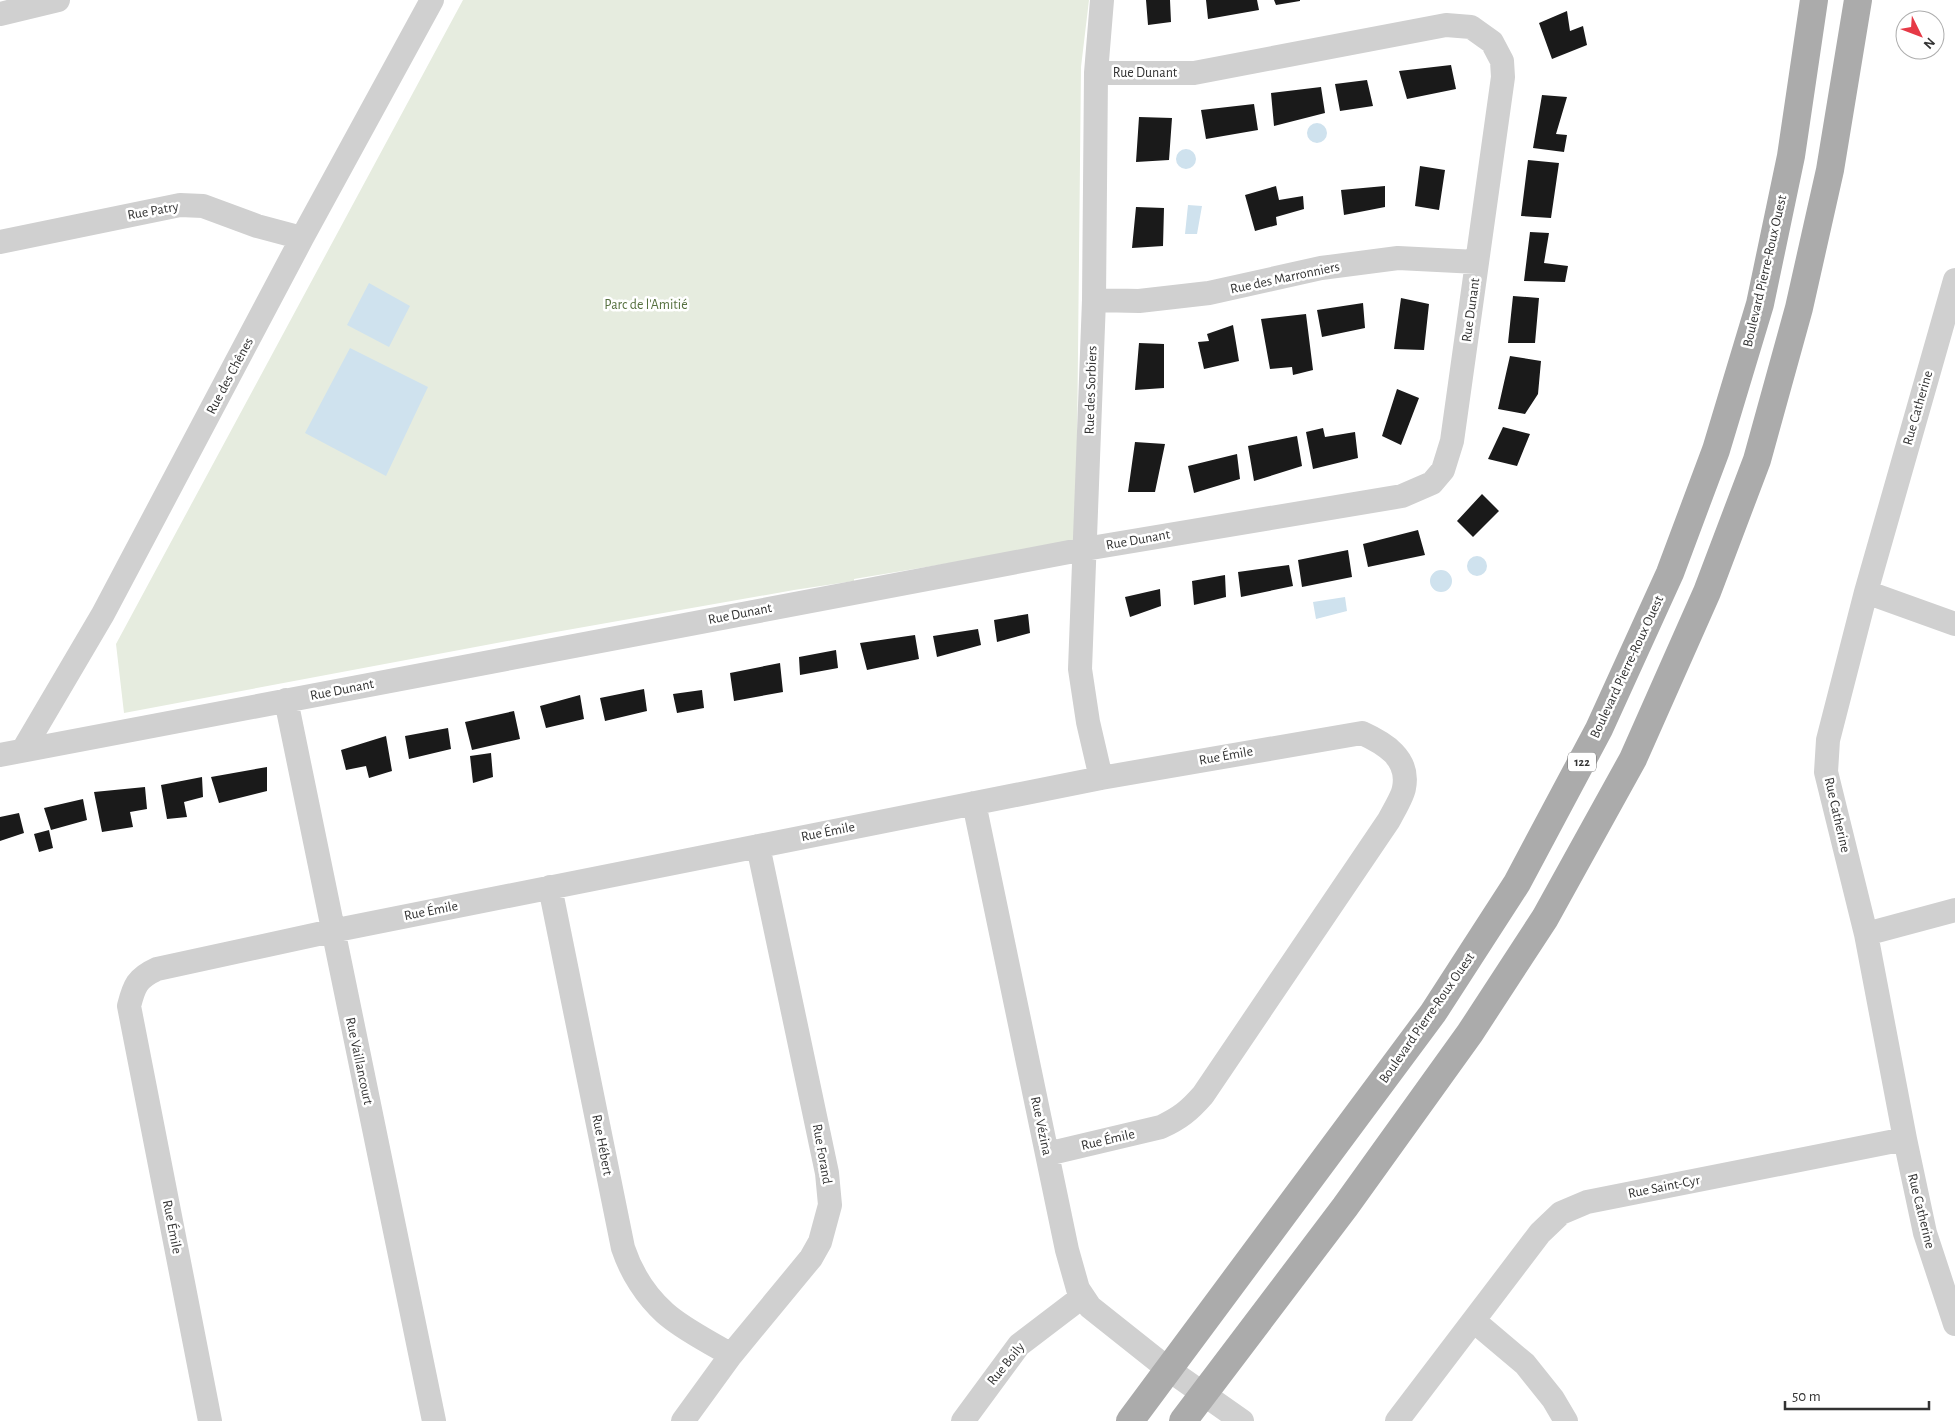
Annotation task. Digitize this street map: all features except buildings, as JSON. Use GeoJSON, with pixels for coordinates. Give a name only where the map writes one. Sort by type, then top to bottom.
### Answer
{"type":"FeatureCollection","features":[{"type":"Feature","properties":{"kind":"main road","name":"Boulevard Pierre-Roux Ouest"},"geometry":{"type":"LineString","coordinates":[[1130,1421],[1433,1013],[1517,883],[1599,729],[1670,573],[1716,450],[1754,322],[1791,156],[1814,0]]}},
{"type":"Feature","properties":{"kind":"main road"},"geometry":{"type":"LineString","coordinates":[[1183,1421],[1202,1393],[1345,1208],[1470,1033],[1545,918],[1633,759],[1707,592],[1758,460],[1800,308],[1830,170],[1858,0]]}},
{"type":"Feature","properties":{"kind":"street"},"geometry":{"type":"LineString","coordinates":[[0,14],[58,0]]}},
{"type":"Feature","properties":{"kind":"street","name":"Rue des Chênes"},"geometry":{"type":"LineString","coordinates":[[24,750],[103,614],[302,238],[432,0]]}},
{"type":"Feature","properties":{"kind":"street","name":"Rue des Sorbiers"},"geometry":{"type":"LineString","coordinates":[[1101,778],[1088,722],[1080,669],[1094,300],[1096,72],[1102,0]]}},
{"type":"Feature","properties":{"kind":"street","name":"Rue Dunant"},"geometry":{"type":"LineString","coordinates":[[0,755],[1085,549],[1402,496],[1432,483],[1443,470],[1452,441],[1503,77],[1502,61],[1492,42],[1471,27],[1446,25],[1194,73],[1096,72]]}},
{"type":"Feature","properties":{"kind":"street","name":"Rue Patry"},"geometry":{"type":"LineString","coordinates":[[0,242],[180,205],[202,206],[257,226],[302,238]]}},
{"type":"Feature","properties":{"kind":"street","name":"Rue des Marronniers"},"geometry":{"type":"LineString","coordinates":[[1094,300],[1139,301],[1209,293],[1321,268],[1398,258],[1477,262]]}},
{"type":"Feature","properties":{"kind":"street","name":"Rue Catherine"},"geometry":{"type":"LineString","coordinates":[[1955,280],[1948,328],[1866,592],[1828,740],[1826,772],[1866,934],[1925,1233],[1955,1324]]}},
{"type":"Feature","properties":{"kind":"street"},"geometry":{"type":"LineString","coordinates":[[1866,592],[1955,624]]}},
{"type":"Feature","properties":{"kind":"street","name":"Rue Vaillancourt"},"geometry":{"type":"LineString","coordinates":[[286,700],[434,1421]]}},
{"type":"Feature","properties":{"kind":"street","name":"Rue Émile"},"geometry":{"type":"LineString","coordinates":[[210,1421],[129,1006],[134,987],[145,974],[156,969],[332,931],[1101,778],[1362,733],[1380,742],[1396,754],[1403,772],[1404,788],[1389,820],[1208,1087],[1190,1110],[1178,1119],[1145,1132],[1047,1154]]}},
{"type":"Feature","properties":{"kind":"street","name":"Rue Vézina"},"geometry":{"type":"LineString","coordinates":[[974,803],[1067,1250],[1078,1290],[1090,1307],[1168,1369],[1242,1421]]}},
{"type":"Feature","properties":{"kind":"street","name":"Rue Forand"},"geometry":{"type":"LineString","coordinates":[[683,1421],[731,1355],[811,1258],[820,1242],[830,1205],[827,1173],[758,846]]}},
{"type":"Feature","properties":{"kind":"street","name":"Rue Hébert"},"geometry":{"type":"LineString","coordinates":[[550,887],[623,1248],[629,1264],[648,1295],[665,1314],[731,1355]]}},
{"type":"Feature","properties":{"kind":"street"},"geometry":{"type":"LineString","coordinates":[[1866,934],[1955,910]]}},
{"type":"Feature","properties":{"kind":"street","name":"Rue Saint-Cyr"},"geometry":{"type":"LineString","coordinates":[[1397,1421],[1540,1233],[1561,1213],[1587,1202],[1905,1139]]}},
{"type":"Feature","properties":{"kind":"street","name":"Rue Boily"},"geometry":{"type":"LineString","coordinates":[[963,1421],[1019,1345],[1082,1297]]}},
{"type":"Feature","properties":{"kind":"street"},"geometry":{"type":"LineString","coordinates":[[1474,1321],[1525,1364],[1553,1399],[1566,1421]]}},
{"type":"Feature","properties":{"kind":"green space","name":"Parc de l'Amitié"},"geometry":{"type":"Polygon","coordinates":[[[463,0],[1089,0],[1081,67],[1076,542],[550,633],[124,713],[116,644],[463,0]]]}},
{"type":"Feature","properties":{"kind":"water"},"geometry":{"type":"Polygon","coordinates":[[[1317,123],[1324,126],[1327,133],[1324,140],[1317,143],[1310,140],[1307,133],[1310,126],[1317,123]]]}},
{"type":"Feature","properties":{"kind":"water"},"geometry":{"type":"Polygon","coordinates":[[[1186,149],[1193,152],[1196,159],[1193,166],[1186,169],[1179,166],[1176,159],[1179,152],[1186,149]]]}},
{"type":"Feature","properties":{"kind":"water"},"geometry":{"type":"Polygon","coordinates":[[[1188,205],[1202,206],[1197,234],[1185,234],[1188,205]]]}},
{"type":"Feature","properties":{"kind":"water"},"geometry":{"type":"Polygon","coordinates":[[[369,283],[410,306],[389,347],[347,325],[369,283]]]}},
{"type":"Feature","properties":{"kind":"water"},"geometry":{"type":"Polygon","coordinates":[[[350,348],[428,387],[386,476],[305,433],[350,348]]]}},
{"type":"Feature","properties":{"kind":"water"},"geometry":{"type":"Polygon","coordinates":[[[1473,556],[1481,556],[1487,562],[1487,570],[1481,576],[1473,576],[1467,570],[1467,562],[1473,556]]]}},
{"type":"Feature","properties":{"kind":"water"},"geometry":{"type":"Polygon","coordinates":[[[1441,570],[1449,573],[1452,581],[1449,589],[1441,592],[1433,589],[1430,581],[1433,573],[1441,570]]]}},
{"type":"Feature","properties":{"kind":"water"},"geometry":{"type":"Polygon","coordinates":[[[1345,597],[1347,611],[1316,619],[1313,602],[1345,597]]]}}]}
